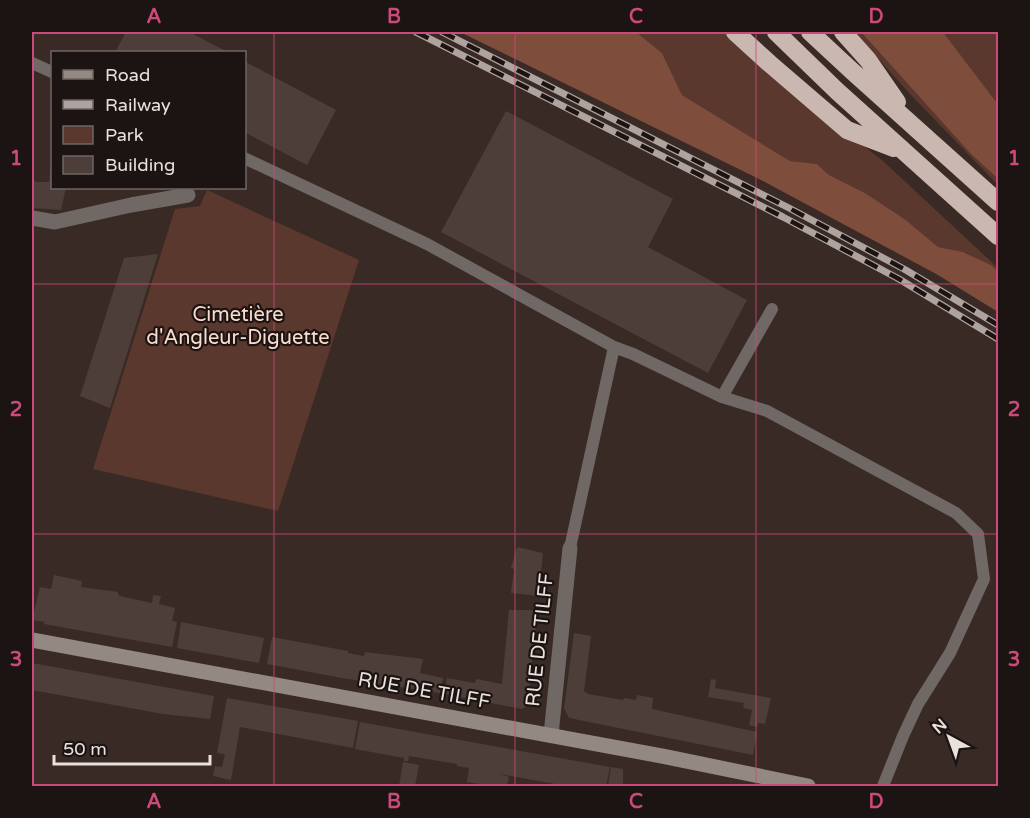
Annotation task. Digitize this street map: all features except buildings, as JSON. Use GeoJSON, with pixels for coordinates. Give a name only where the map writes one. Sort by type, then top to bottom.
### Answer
{"type":"FeatureCollection","features":[{"type":"Feature","properties":{"kind":"highway"},"geometry":{"type":"LineString","coordinates":[[735,32],[847,130],[907,154]]}},
{"type":"Feature","properties":{"kind":"highway"},"geometry":{"type":"LineString","coordinates":[[776,32],[837,91],[999,236]]}},
{"type":"Feature","properties":{"kind":"highway"},"geometry":{"type":"LineString","coordinates":[[810,32],[999,202]]}},
{"type":"Feature","properties":{"kind":"highway"},"geometry":{"type":"LineString","coordinates":[[843,32],[868,60],[913,125]]}},
{"type":"Feature","properties":{"kind":"main road","name":"RUE DE TILFF"},"geometry":{"type":"LineString","coordinates":[[32,640],[551,735],[808,786]]}},
{"type":"Feature","properties":{"kind":"street"},"geometry":{"type":"LineString","coordinates":[[32,218],[55,222],[188,195]]}},
{"type":"Feature","properties":{"kind":"street","name":"RUE DE TILFF"},"geometry":{"type":"LineString","coordinates":[[551,735],[570,548]]}},
{"type":"Feature","properties":{"kind":"lane"},"geometry":{"type":"LineString","coordinates":[[32,63],[51,72]]}},
{"type":"Feature","properties":{"kind":"lane"},"geometry":{"type":"LineString","coordinates":[[246,159],[428,244],[614,347],[722,397],[766,411],[956,513],[978,534],[984,579],[950,653],[918,704],[883,786]]}},
{"type":"Feature","properties":{"kind":"lane"},"geometry":{"type":"LineString","coordinates":[[722,397],[772,309]]}},
{"type":"Feature","properties":{"kind":"lane"},"geometry":{"type":"LineString","coordinates":[[570,548],[614,347]]}},
{"type":"Feature","properties":{"kind":"green space"},"geometry":{"type":"Polygon","coordinates":[[[636,32],[730,32],[804,99],[883,161],[998,268],[998,271],[991,265],[963,252],[938,247],[906,220],[865,193],[829,175],[817,164],[790,161],[682,95],[662,53],[636,32]]]}},
{"type":"Feature","properties":{"kind":"green space"},"geometry":{"type":"Polygon","coordinates":[[[854,32],[861,32],[970,153],[998,179],[998,185],[911,95],[854,32]]]}},
{"type":"Feature","properties":{"kind":"green space"},"geometry":{"type":"Polygon","coordinates":[[[943,32],[998,32],[998,115],[997,103],[943,32]]]}},
{"type":"Feature","properties":{"kind":"green space","name":"Cimetière d'Angleur-Diguette"},"geometry":{"type":"Polygon","coordinates":[[[207,190],[359,260],[278,511],[93,469],[175,209],[200,206],[207,190]]]}},
{"type":"Feature","properties":{"kind":"shaded area"},"geometry":{"type":"Polygon","coordinates":[[[460,32],[636,32],[662,53],[682,95],[790,161],[817,164],[829,175],[865,193],[906,220],[938,247],[963,252],[991,265],[998,271],[998,312],[938,275],[763,181],[460,32]]]}},
{"type":"Feature","properties":{"kind":"shaded area"},"geometry":{"type":"Polygon","coordinates":[[[861,32],[943,32],[997,103],[998,179],[970,153],[861,32]]]}},
{"type":"Feature","properties":{"kind":"railway"},"geometry":{"type":"LineString","coordinates":[[416,32],[783,217],[899,279],[998,339]]}},
{"type":"Feature","properties":{"kind":"railway"},"geometry":{"type":"LineString","coordinates":[[442,32],[789,208],[904,269],[998,325]]}}]}
